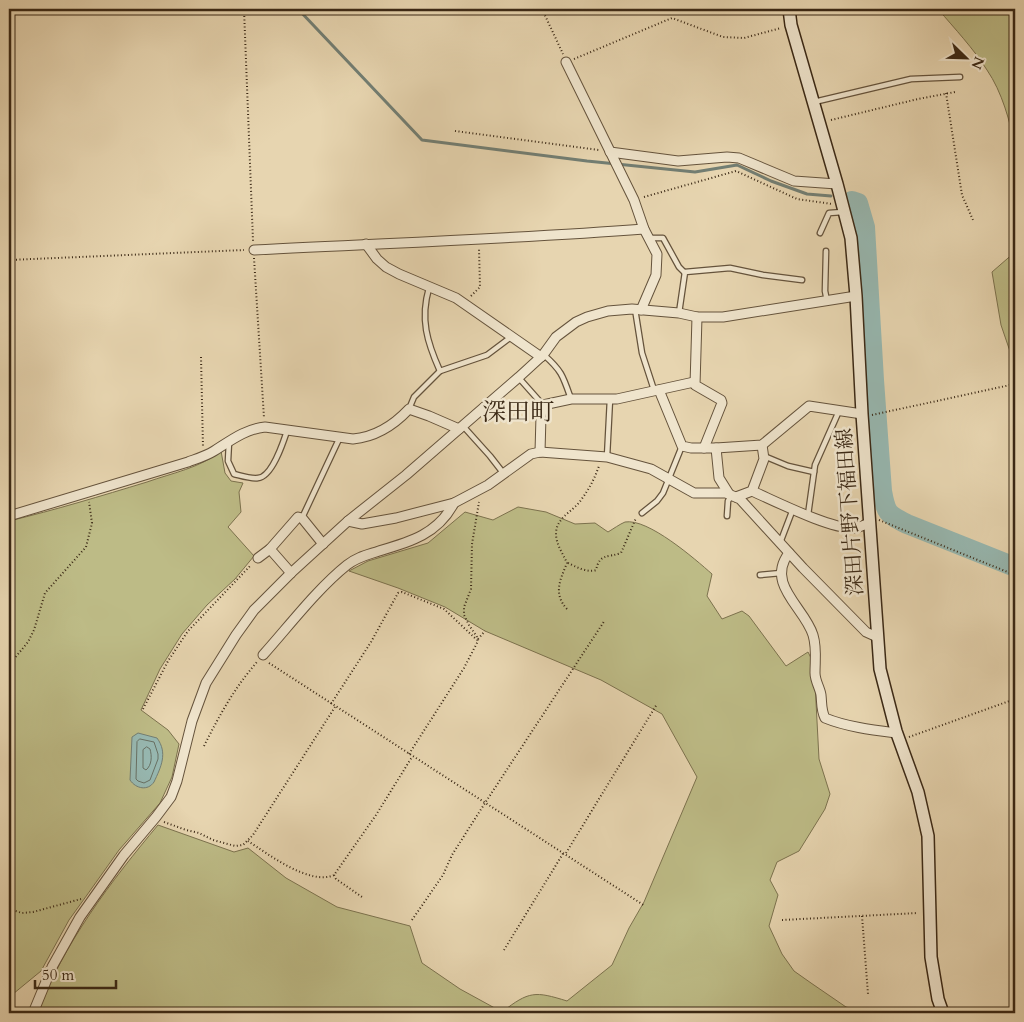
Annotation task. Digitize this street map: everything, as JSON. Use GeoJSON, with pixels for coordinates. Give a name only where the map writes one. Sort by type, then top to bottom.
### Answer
{"type":"FeatureCollection","features":[{"type":"Feature","properties":{"kind":"main road","name":"深田片野下福田線"},"geometry":{"type":"LineString","coordinates":[[789,9],[791,25],[851,238],[880,669],[898,737],[918,792],[928,836],[931,957],[938,999],[943,1013]]}},
{"type":"Feature","properties":{"kind":"street"},"geometry":{"type":"LineString","coordinates":[[566,62],[634,200],[644,229],[650,238],[656,254],[658,267],[654,282],[638,310]]}},
{"type":"Feature","properties":{"kind":"street"},"geometry":{"type":"LineString","coordinates":[[610,152],[678,161],[727,157],[739,158],[794,181],[837,184]]}},
{"type":"Feature","properties":{"kind":"street"},"geometry":{"type":"LineString","coordinates":[[254,250],[479,238],[539,237],[644,229]]}},
{"type":"Feature","properties":{"kind":"street"},"geometry":{"type":"LineString","coordinates":[[366,244],[377,259],[386,267],[429,288],[456,298],[511,337],[542,356]]}},
{"type":"Feature","properties":{"kind":"street"},"geometry":{"type":"LineString","coordinates":[[33,1013],[39,995],[63,945],[124,855],[171,796],[177,781],[192,721],[206,683],[254,610],[348,521],[376,500],[518,378],[542,356],[556,337],[576,322],[608,311],[638,310],[723,317],[856,296]]}},
{"type":"Feature","properties":{"kind":"street"},"geometry":{"type":"LineString","coordinates":[[697,316],[694,382],[695,385],[721,400],[722,403],[704,448]]}},
{"type":"Feature","properties":{"kind":"street"},"geometry":{"type":"LineString","coordinates":[[540,452],[540,416],[543,405],[571,399],[618,399],[694,382]]}},
{"type":"Feature","properties":{"kind":"street"},"geometry":{"type":"LineString","coordinates":[[657,390],[682,446],[691,448],[762,445],[809,406],[862,414]]}},
{"type":"Feature","properties":{"kind":"street"},"geometry":{"type":"LineString","coordinates":[[10,515],[204,456],[247,431],[265,427],[340,437],[363,438],[390,426],[409,409],[461,427]]}},
{"type":"Feature","properties":{"kind":"street"},"geometry":{"type":"LineString","coordinates":[[752,491],[764,456],[762,445]]}},
{"type":"Feature","properties":{"kind":"street"},"geometry":{"type":"LineString","coordinates":[[716,448],[720,478],[732,495],[750,508],[789,553],[866,632],[877,637]]}},
{"type":"Feature","properties":{"kind":"street"},"geometry":{"type":"LineString","coordinates":[[348,521],[362,524],[370,523],[454,503],[480,490],[531,454],[540,452],[605,457],[651,469],[694,493],[732,495],[752,491],[829,524],[853,528],[870,520]]}},
{"type":"Feature","properties":{"kind":"street"},"geometry":{"type":"LineString","coordinates":[[263,655],[331,579],[348,564],[360,556],[423,535],[448,516],[454,503]]}},
{"type":"Feature","properties":{"kind":"street"},"geometry":{"type":"LineString","coordinates":[[258,558],[270,549],[298,517],[302,518],[323,544]]}},
{"type":"Feature","properties":{"kind":"street"},"geometry":{"type":"LineString","coordinates":[[270,549],[291,573]]}},
{"type":"Feature","properties":{"kind":"street"},"geometry":{"type":"LineString","coordinates":[[789,553],[782,566],[783,583],[813,634],[817,652],[815,674],[821,695],[822,713],[825,718],[834,722],[898,737]]}},
{"type":"Feature","properties":{"kind":"lane"},"geometry":{"type":"LineString","coordinates":[[812,102],[912,80],[960,77]]}},
{"type":"Feature","properties":{"kind":"lane"},"geometry":{"type":"LineString","coordinates":[[820,233],[829,213],[844,209]]}},
{"type":"Feature","properties":{"kind":"lane"},"geometry":{"type":"LineString","coordinates":[[650,238],[663,238],[679,267],[685,273]]}},
{"type":"Feature","properties":{"kind":"lane"},"geometry":{"type":"LineString","coordinates":[[826,251],[825,291],[827,301]]}},
{"type":"Feature","properties":{"kind":"lane"},"geometry":{"type":"LineString","coordinates":[[685,273],[694,270],[730,268],[756,274],[802,280]]}},
{"type":"Feature","properties":{"kind":"lane"},"geometry":{"type":"LineString","coordinates":[[679,313],[685,273]]}},
{"type":"Feature","properties":{"kind":"lane"},"geometry":{"type":"LineString","coordinates":[[429,288],[425,306],[426,332],[440,370]]}},
{"type":"Feature","properties":{"kind":"lane"},"geometry":{"type":"LineString","coordinates":[[638,310],[642,353],[657,390]]}},
{"type":"Feature","properties":{"kind":"lane"},"geometry":{"type":"LineString","coordinates":[[409,409],[414,397],[440,370],[487,355],[511,337]]}},
{"type":"Feature","properties":{"kind":"lane"},"geometry":{"type":"LineString","coordinates":[[542,356],[558,367],[571,399]]}},
{"type":"Feature","properties":{"kind":"lane"},"geometry":{"type":"LineString","coordinates":[[518,378],[543,405]]}},
{"type":"Feature","properties":{"kind":"lane"},"geometry":{"type":"LineString","coordinates":[[605,457],[610,399]]}},
{"type":"Feature","properties":{"kind":"lane"},"geometry":{"type":"LineString","coordinates":[[808,515],[815,465],[839,411]]}},
{"type":"Feature","properties":{"kind":"lane"},"geometry":{"type":"LineString","coordinates":[[461,427],[490,456],[504,474]]}},
{"type":"Feature","properties":{"kind":"lane"},"geometry":{"type":"LineString","coordinates":[[229,441],[228,461],[234,474],[258,478],[264,477],[277,457],[287,431]]}},
{"type":"Feature","properties":{"kind":"lane"},"geometry":{"type":"LineString","coordinates":[[302,518],[340,437]]}},
{"type":"Feature","properties":{"kind":"lane"},"geometry":{"type":"LineString","coordinates":[[642,513],[658,501],[663,493],[682,446]]}},
{"type":"Feature","properties":{"kind":"lane"},"geometry":{"type":"LineString","coordinates":[[764,456],[788,466],[814,472]]}},
{"type":"Feature","properties":{"kind":"lane"},"geometry":{"type":"LineString","coordinates":[[727,516],[728,501],[732,495]]}},
{"type":"Feature","properties":{"kind":"lane"},"geometry":{"type":"LineString","coordinates":[[780,543],[793,509]]}},
{"type":"Feature","properties":{"kind":"lane"},"geometry":{"type":"LineString","coordinates":[[760,575],[781,573]]}},
{"type":"Feature","properties":{"kind":"path"},"geometry":{"type":"LineString","coordinates":[[244,9],[254,250],[265,427]]}},
{"type":"Feature","properties":{"kind":"path"},"geometry":{"type":"LineString","coordinates":[[542,9],[566,62],[672,18],[723,37],[744,38],[791,25]]}},
{"type":"Feature","properties":{"kind":"path"},"geometry":{"type":"LineString","coordinates":[[819,123],[955,92]]}},
{"type":"Feature","properties":{"kind":"path"},"geometry":{"type":"LineString","coordinates":[[946,93],[962,195],[973,220]]}},
{"type":"Feature","properties":{"kind":"path"},"geometry":{"type":"LineString","coordinates":[[455,131],[610,152]]}},
{"type":"Feature","properties":{"kind":"path"},"geometry":{"type":"LineString","coordinates":[[634,200],[736,171],[797,199],[844,209]]}},
{"type":"Feature","properties":{"kind":"path"},"geometry":{"type":"LineString","coordinates":[[465,304],[480,287],[479,238]]}},
{"type":"Feature","properties":{"kind":"path"},"geometry":{"type":"LineString","coordinates":[[9,260],[254,250]]}},
{"type":"Feature","properties":{"kind":"path"},"geometry":{"type":"LineString","coordinates":[[201,357],[204,456]]}},
{"type":"Feature","properties":{"kind":"path"},"geometry":{"type":"LineString","coordinates":[[862,414],[871,415],[1015,384]]}},
{"type":"Feature","properties":{"kind":"path"},"geometry":{"type":"LineString","coordinates":[[567,609],[559,598],[558,589],[566,563],[556,534],[558,525],[582,500],[584,493],[593,484],[605,457]]}},
{"type":"Feature","properties":{"kind":"path"},"geometry":{"type":"LineString","coordinates":[[478,640],[468,625],[464,615],[464,607],[471,589],[472,544],[480,490]]}},
{"type":"Feature","properties":{"kind":"path"},"geometry":{"type":"LineString","coordinates":[[9,492],[10,515]]}},
{"type":"Feature","properties":{"kind":"path"},"geometry":{"type":"LineString","coordinates":[[9,665],[28,642],[34,630],[45,593],[86,547],[92,523],[88,492]]}},
{"type":"Feature","properties":{"kind":"path"},"geometry":{"type":"LineString","coordinates":[[566,563],[593,572],[596,570],[599,560],[603,557],[621,552],[634,520],[642,513]]}},
{"type":"Feature","properties":{"kind":"path"},"geometry":{"type":"LineString","coordinates":[[870,520],[880,520],[1015,576]]}},
{"type":"Feature","properties":{"kind":"path"},"geometry":{"type":"LineString","coordinates":[[143,709],[168,661],[188,631],[258,558]]}},
{"type":"Feature","properties":{"kind":"path"},"geometry":{"type":"LineString","coordinates":[[331,704],[371,642],[398,593],[402,592],[444,609],[478,640]]}},
{"type":"Feature","properties":{"kind":"path"},"geometry":{"type":"LineString","coordinates":[[412,920],[442,875],[452,855],[485,802],[605,620]]}},
{"type":"Feature","properties":{"kind":"path"},"geometry":{"type":"LineString","coordinates":[[409,754],[485,631]]}},
{"type":"Feature","properties":{"kind":"path"},"geometry":{"type":"LineString","coordinates":[[204,746],[220,714],[245,676],[263,655],[272,666],[645,906]]}},
{"type":"Feature","properties":{"kind":"path"},"geometry":{"type":"LineString","coordinates":[[898,737],[1015,699]]}},
{"type":"Feature","properties":{"kind":"path"},"geometry":{"type":"LineString","coordinates":[[504,950],[657,704]]}},
{"type":"Feature","properties":{"kind":"path"},"geometry":{"type":"LineString","coordinates":[[156,817],[172,825],[224,843],[243,846],[335,707]]}},
{"type":"Feature","properties":{"kind":"path"},"geometry":{"type":"LineString","coordinates":[[248,840],[294,869],[309,876],[322,878],[334,875],[376,815],[412,756]]}},
{"type":"Feature","properties":{"kind":"path"},"geometry":{"type":"LineString","coordinates":[[334,875],[336,879],[362,897]]}},
{"type":"Feature","properties":{"kind":"path"},"geometry":{"type":"LineString","coordinates":[[9,909],[22,913],[33,912],[82,899],[94,898]]}},
{"type":"Feature","properties":{"kind":"path"},"geometry":{"type":"LineString","coordinates":[[782,920],[931,913]]}},
{"type":"Feature","properties":{"kind":"path"},"geometry":{"type":"LineString","coordinates":[[862,916],[868,994]]}},
{"type":"Feature","properties":{"kind":"shaded area"},"geometry":{"type":"Polygon","coordinates":[[[938,9],[1015,9],[1015,147],[1005,107],[992,79],[970,46],[938,9]]]}},
{"type":"Feature","properties":{"kind":"shaded area"},"geometry":{"type":"Polygon","coordinates":[[[1015,252],[1015,366],[1001,325],[992,272],[1015,252]]]}},
{"type":"Feature","properties":{"kind":"shaded area"},"geometry":{"type":"Polygon","coordinates":[[[221,451],[225,473],[231,481],[243,483],[239,492],[241,512],[228,527],[254,556],[235,579],[207,605],[182,634],[160,669],[141,710],[168,730],[179,744],[172,777],[160,803],[119,850],[69,920],[41,971],[13,994],[9,994],[9,521],[78,503],[176,473],[204,462],[221,451]]]}},
{"type":"Feature","properties":{"kind":"shaded area"},"geometry":{"type":"Polygon","coordinates":[[[518,507],[546,512],[575,524],[595,523],[608,532],[625,522],[635,522],[646,526],[671,541],[712,574],[707,596],[722,619],[742,611],[749,616],[786,666],[808,652],[811,658],[815,683],[819,759],[830,794],[825,809],[799,851],[777,862],[770,880],[778,895],[769,926],[782,954],[794,971],[846,1007],[865,1012],[896,1009],[928,1013],[38,1013],[60,963],[74,938],[123,868],[158,825],[234,852],[248,848],[286,878],[337,907],[410,926],[422,963],[460,989],[502,1012],[519,1000],[533,995],[567,1001],[612,965],[629,928],[644,902],[697,777],[662,714],[601,680],[485,631],[445,607],[349,571],[368,561],[428,543],[465,512],[493,520],[518,507]]]}},
{"type":"Feature","properties":{"kind":"water"},"geometry":{"type":"Polygon","coordinates":[[[138,733],[157,738],[163,755],[154,782],[145,788],[135,785],[130,780],[132,737],[138,733]]]}},
{"type":"Feature","properties":{"kind":"waterway"},"geometry":{"type":"LineString","coordinates":[[298,9],[422,140],[587,161],[695,172],[737,165],[771,181],[807,194],[831,196]]}},
{"type":"Feature","properties":{"kind":"waterway"},"geometry":{"type":"LineString","coordinates":[[852,201],[858,203],[865,227],[882,491],[886,508],[891,515],[907,524],[1015,567]]}},
{"type":"Feature","properties":{"kind":"district","name":"深田町"},"geometry":{"type":"Point","coordinates":[518,412]}}]}
